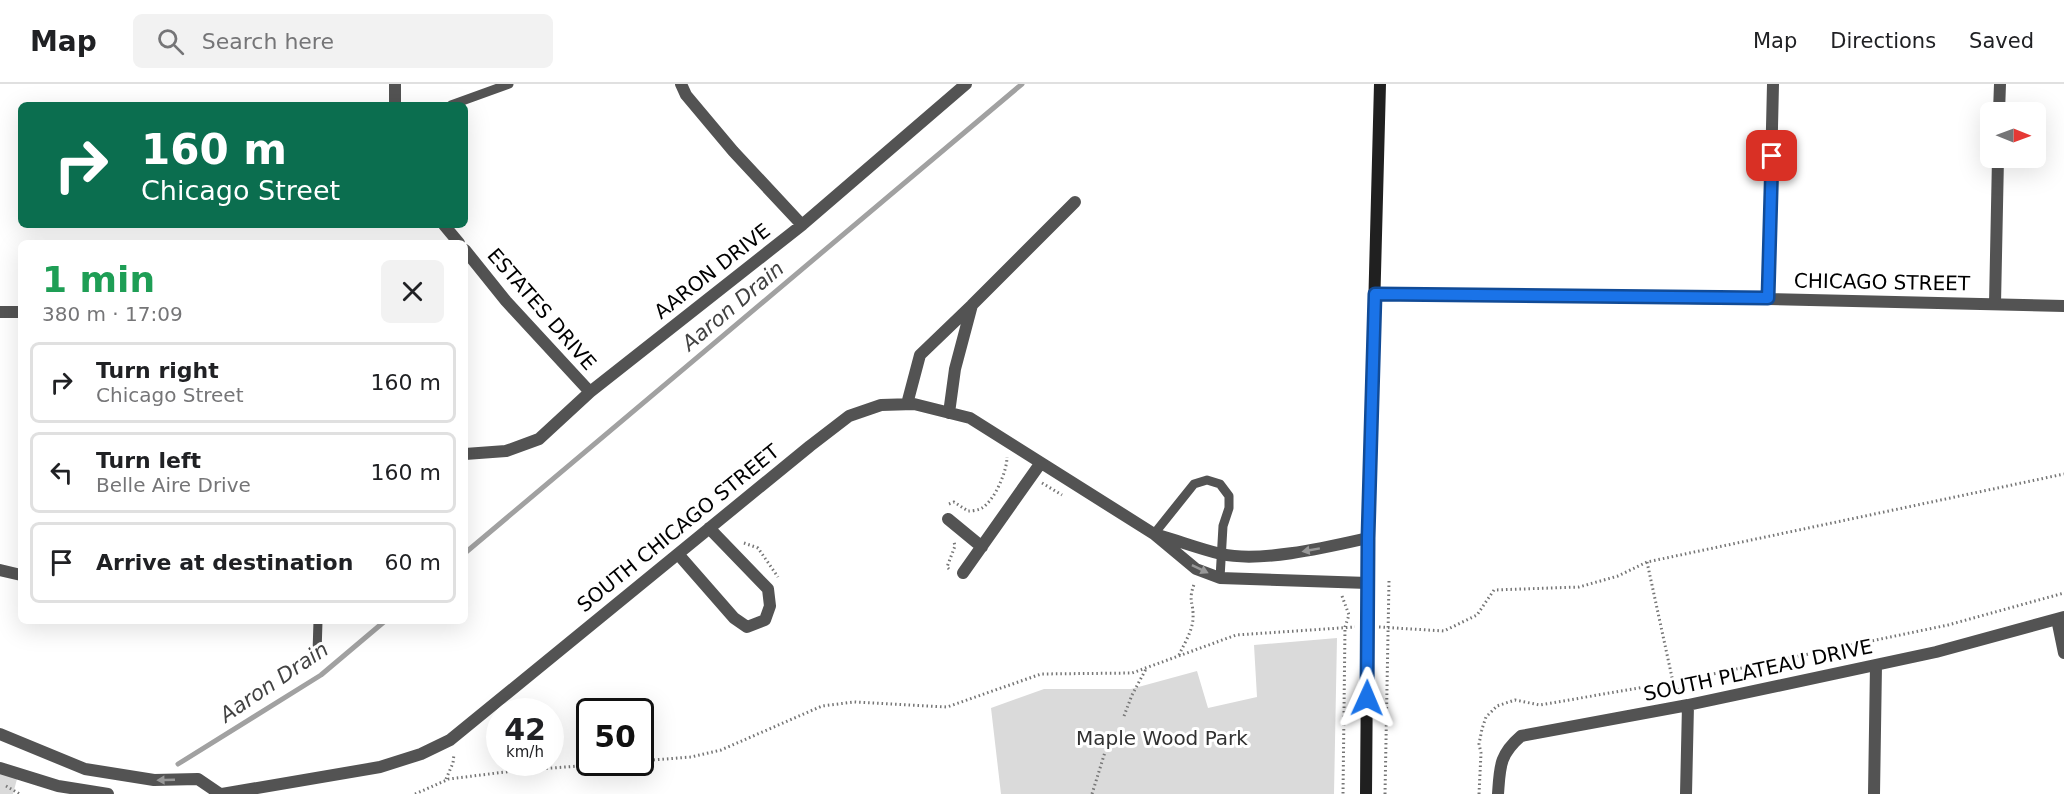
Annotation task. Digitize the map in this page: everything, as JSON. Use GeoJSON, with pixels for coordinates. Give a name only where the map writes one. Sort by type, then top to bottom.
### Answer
{"type":"FeatureCollection","features":[{"type":"Feature","properties":{"kind":"main road"},"geometry":{"type":"LineString","coordinates":[[1366,794],[1368,538],[1380,84]]}},
{"type":"Feature","properties":{"kind":"street"},"geometry":{"type":"LineString","coordinates":[[395,84],[395,102]]}},
{"type":"Feature","properties":{"kind":"street"},"geometry":{"type":"LineString","coordinates":[[681,84],[692,103],[802,225]]}},
{"type":"Feature","properties":{"kind":"street","name":"AARON DRIVE"},"geometry":{"type":"LineString","coordinates":[[468,454],[506,451],[539,439],[590,392],[802,225],[966,84]]}},
{"type":"Feature","properties":{"kind":"street"},"geometry":{"type":"LineString","coordinates":[[1768,298],[1773,84]]}},
{"type":"Feature","properties":{"kind":"street"},"geometry":{"type":"LineString","coordinates":[[1999,102],[2000,84]]}},
{"type":"Feature","properties":{"kind":"street"},"geometry":{"type":"LineString","coordinates":[[1995,304],[1998,168]]}},
{"type":"Feature","properties":{"kind":"street"},"geometry":{"type":"LineString","coordinates":[[907,404],[920,355],[1075,202]]}},
{"type":"Feature","properties":{"kind":"street","name":"ESTATES DRIVE"},"geometry":{"type":"LineString","coordinates":[[446,228],[456,240]]}},
{"type":"Feature","properties":{"kind":"street","name":"ESTATES DRIVE"},"geometry":{"type":"LineString","coordinates":[[468,254],[506,301],[590,392]]}},
{"type":"Feature","properties":{"kind":"street","name":"CHICAGO STREET"},"geometry":{"type":"LineString","coordinates":[[1375,294],[1768,298],[2064,306]]}},
{"type":"Feature","properties":{"kind":"street"},"geometry":{"type":"LineString","coordinates":[[950,413],[955,369],[972,306]]}},
{"type":"Feature","properties":{"kind":"street"},"geometry":{"type":"LineString","coordinates":[[0,312],[18,312]]}},
{"type":"Feature","properties":{"kind":"street","name":"SOUTH CHICAGO STREET"},"geometry":{"type":"LineString","coordinates":[[0,734],[85,769],[154,780],[198,779],[221,794],[380,767],[421,754],[450,740],[849,416],[881,405],[914,404],[970,418],[1154,534],[1196,569],[1220,578],[1368,583]]}},
{"type":"Feature","properties":{"kind":"street"},"geometry":{"type":"LineString","coordinates":[[960,574],[1041,464]]}},
{"type":"Feature","properties":{"kind":"street"},"geometry":{"type":"LineString","coordinates":[[948,519],[982,547]]}},
{"type":"Feature","properties":{"kind":"street"},"geometry":{"type":"LineString","coordinates":[[678,554],[734,618],[747,627],[765,620],[770,606],[768,589],[709,528]]}},
{"type":"Feature","properties":{"kind":"street","name":"SOUTH CHICAGO STREET"},"geometry":{"type":"LineString","coordinates":[[1154,534],[1222,554],[1252,555],[1300,552],[1368,538]]}},
{"type":"Feature","properties":{"kind":"street"},"geometry":{"type":"LineString","coordinates":[[0,570],[18,574]]}},
{"type":"Feature","properties":{"kind":"street"},"geometry":{"type":"LineString","coordinates":[[2060,618],[2064,653]]}},
{"type":"Feature","properties":{"kind":"street","name":"SOUTH PLATEAU DRIVE"},"geometry":{"type":"LineString","coordinates":[[1498,794],[1500,770],[1506,748],[1521,736],[1688,705],[1936,652],[2060,618]]}},
{"type":"Feature","properties":{"kind":"street"},"geometry":{"type":"LineString","coordinates":[[1874,794],[1876,665]]}},
{"type":"Feature","properties":{"kind":"street"},"geometry":{"type":"LineString","coordinates":[[1686,794],[1688,705]]}},
{"type":"Feature","properties":{"kind":"street"},"geometry":{"type":"LineString","coordinates":[[0,768],[58,786],[108,794]]}},
{"type":"Feature","properties":{"kind":"lane"},"geometry":{"type":"LineString","coordinates":[[459,102],[509,84]]}},
{"type":"Feature","properties":{"kind":"lane"},"geometry":{"type":"LineString","coordinates":[[1154,534],[1194,484],[1207,480],[1220,484],[1229,496],[1229,508],[1223,526],[1220,578]]}},
{"type":"Feature","properties":{"kind":"lane"},"geometry":{"type":"LineString","coordinates":[[317,653],[318,624]]}},
{"type":"Feature","properties":{"kind":"path"},"geometry":{"type":"LineString","coordinates":[[945,506],[954,502],[968,511],[982,508],[993,495],[1007,469],[1007,456],[999,450]]}},
{"type":"Feature","properties":{"kind":"path"},"geometry":{"type":"LineString","coordinates":[[654,760],[691,757],[721,750],[822,705],[854,702],[946,706],[1041,674],[1132,674],[1236,635],[1345,627],[1444,631],[1477,615],[1494,590],[1579,587],[1618,576],[1647,562],[2064,474]]}},
{"type":"Feature","properties":{"kind":"path"},"geometry":{"type":"LineString","coordinates":[[1036,484],[1042,483],[1068,498]]}},
{"type":"Feature","properties":{"kind":"path"},"geometry":{"type":"LineString","coordinates":[[740,539],[744,544],[758,548],[782,584]]}},
{"type":"Feature","properties":{"kind":"path"},"geometry":{"type":"LineString","coordinates":[[953,539],[955,546],[947,567],[960,574]]}},
{"type":"Feature","properties":{"kind":"path"},"geometry":{"type":"LineString","coordinates":[[1647,562],[1673,682],[1688,705]]}},
{"type":"Feature","properties":{"kind":"path"},"geometry":{"type":"LineString","coordinates":[[1178,657],[1193,620],[1190,596],[1197,578],[1196,569]]}},
{"type":"Feature","properties":{"kind":"path"},"geometry":{"type":"LineString","coordinates":[[1385,794],[1389,581]]}},
{"type":"Feature","properties":{"kind":"path"},"geometry":{"type":"LineString","coordinates":[[1334,591],[1342,595],[1349,615],[1345,627],[1343,794]]}},
{"type":"Feature","properties":{"kind":"path"},"geometry":{"type":"LineString","coordinates":[[1479,794],[1481,753],[1479,744],[1482,729],[1486,717],[1497,706],[1515,700],[1540,705],[1673,682],[1948,625],[2064,593]]}},
{"type":"Feature","properties":{"kind":"path"},"geometry":{"type":"LineString","coordinates":[[1124,716],[1132,695],[1147,668]]}},
{"type":"Feature","properties":{"kind":"path"},"geometry":{"type":"LineString","coordinates":[[445,781],[453,763],[454,747]]}},
{"type":"Feature","properties":{"kind":"path"},"geometry":{"type":"LineString","coordinates":[[1092,794],[1105,752]]}},
{"type":"Feature","properties":{"kind":"path"},"geometry":{"type":"LineString","coordinates":[[415,794],[445,781],[513,771],[576,766]]}},
{"type":"Feature","properties":{"kind":"path"},"geometry":{"type":"LineString","coordinates":[[0,781],[20,794]]}},
{"type":"Feature","properties":{"kind":"green space","name":"Maple Wood Park"},"geometry":{"type":"Polygon","coordinates":[[[1337,638],[1334,794],[1001,794],[991,708],[1044,689],[1131,689],[1197,671],[1208,708],[1257,697],[1254,645],[1337,638]]]}},
{"type":"Feature","properties":{"kind":"green space"},"geometry":{"type":"Polygon","coordinates":[[[0,770],[17,779],[13,794],[0,794],[0,770]]]}},
{"type":"Feature","properties":{"kind":"waterway","name":"Aaron Drain"},"geometry":{"type":"LineString","coordinates":[[468,550],[1022,84]]}},
{"type":"Feature","properties":{"kind":"waterway","name":"Aaron Drain"},"geometry":{"type":"LineString","coordinates":[[178,764],[321,675],[381,624]]}},
{"type":"Feature","properties":{"kind":"route"},"geometry":{"type":"LineString","coordinates":[[1367,698],[1368,538],[1375,294],[1768,298],[1772,156]]}}]}
